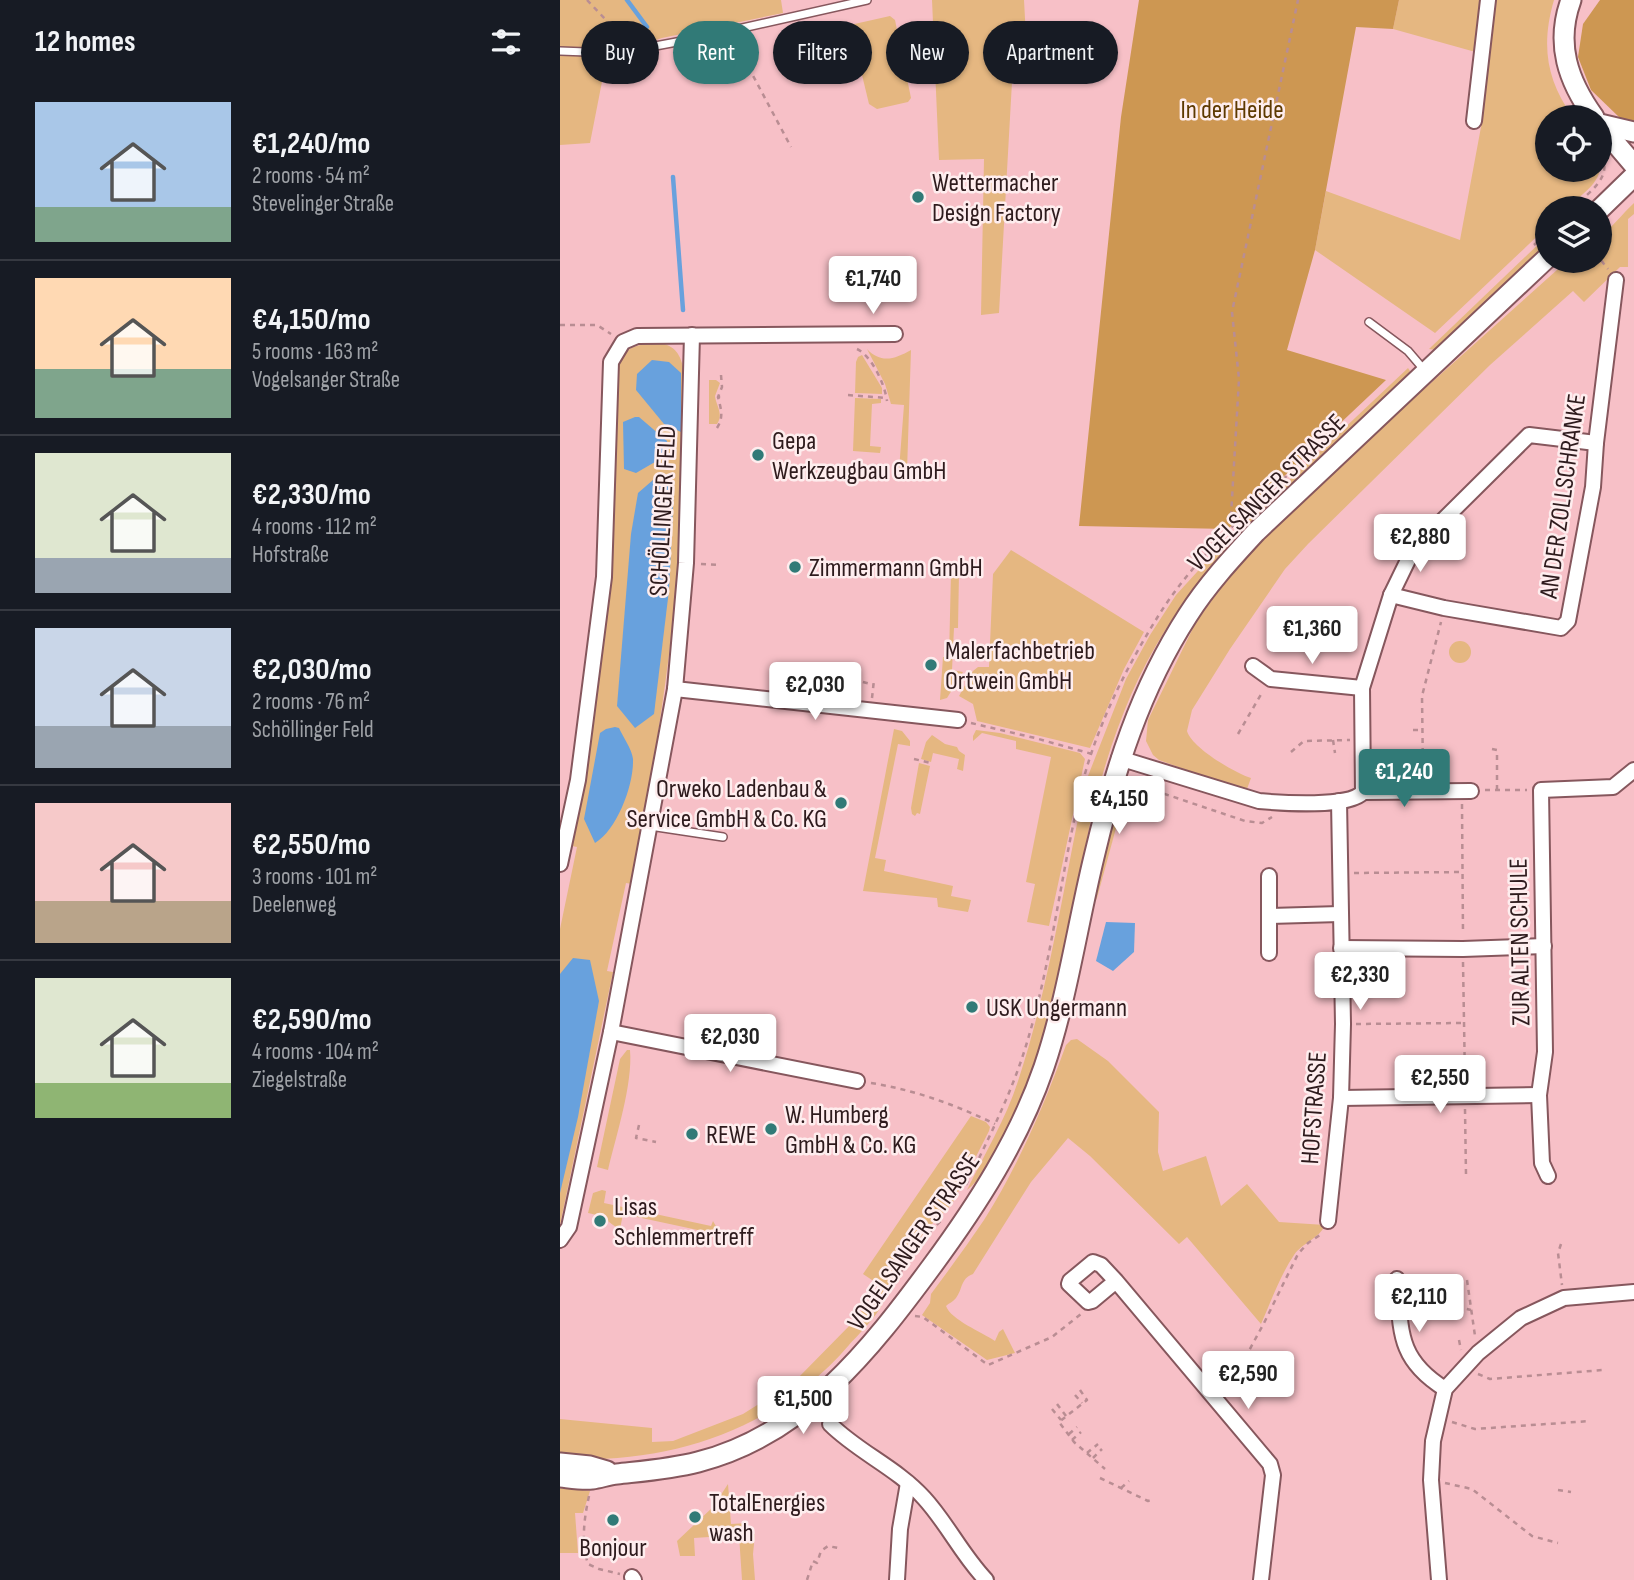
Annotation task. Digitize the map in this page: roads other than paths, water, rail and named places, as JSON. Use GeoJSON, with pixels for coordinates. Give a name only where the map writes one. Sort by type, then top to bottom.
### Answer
{"type":"FeatureCollection","features":[{"type":"Feature","properties":{"kind":"main road"},"geometry":{"type":"LineString","coordinates":[[1571,0],[1563,36],[1568,71],[1586,105]]}},
{"type":"Feature","properties":{"kind":"main road"},"geometry":{"type":"LineString","coordinates":[[1612,127],[1634,132]]}},
{"type":"Feature","properties":{"kind":"main road"},"geometry":{"type":"LineString","coordinates":[[1612,139],[1634,164]]}},
{"type":"Feature","properties":{"kind":"main road"},"geometry":{"type":"LineString","coordinates":[[1612,197],[1634,176]]}},
{"type":"Feature","properties":{"kind":"main road","name":"VOGELSANGER STRASSE"},"geometry":{"type":"LineString","coordinates":[[560,1478],[592,1479],[663,1469],[737,1449],[790,1420],[831,1388],[870,1348],[982,1193],[1030,1104],[1058,1020],[1093,858],[1119,758],[1138,711],[1173,639],[1189,613],[1227,562],[1256,532],[1535,270]]}},
{"type":"Feature","properties":{"kind":"main road","name":"VOGELSANGER STRASSE"},"geometry":{"type":"LineString","coordinates":[[560,1463],[590,1466],[615,1474]]}},
{"type":"Feature","properties":{"kind":"street"},"geometry":{"type":"LineString","coordinates":[[1475,121],[1488,0]]}},
{"type":"Feature","properties":{"kind":"street","name":"AN DER ZOLLSCHRANKE"},"geometry":{"type":"LineString","coordinates":[[1391,595],[1456,611],[1561,628],[1568,621],[1593,487],[1616,280]]}},
{"type":"Feature","properties":{"kind":"street"},"geometry":{"type":"LineString","coordinates":[[692,335],[895,334]]}},
{"type":"Feature","properties":{"kind":"street","name":"SCHÖLLINGER FELD"},"geometry":{"type":"LineString","coordinates":[[560,864],[578,780],[605,559],[611,362],[623,342],[637,335],[692,335],[686,562],[675,689],[611,1032],[569,1227],[560,1240]]}},
{"type":"Feature","properties":{"kind":"street"},"geometry":{"type":"LineString","coordinates":[[1363,792],[1362,688],[1391,595],[1409,558],[1422,541],[1529,435],[1596,443]]}},
{"type":"Feature","properties":{"kind":"street"},"geometry":{"type":"LineString","coordinates":[[1253,666],[1270,680],[1362,688]]}},
{"type":"Feature","properties":{"kind":"street"},"geometry":{"type":"LineString","coordinates":[[675,689],[958,720]]}},
{"type":"Feature","properties":{"kind":"street"},"geometry":{"type":"LineString","coordinates":[[1119,758],[1259,801],[1352,801],[1363,792],[1466,791]]}},
{"type":"Feature","properties":{"kind":"street","name":"ZUR ALTEN SCHULE"},"geometry":{"type":"LineString","coordinates":[[1548,1175],[1542,1163],[1539,1095],[1545,1052],[1541,790],[1613,787],[1634,770]]}},
{"type":"Feature","properties":{"kind":"street","name":"HOFSTRASSE"},"geometry":{"type":"LineString","coordinates":[[1328,1221],[1341,1098],[1343,1024],[1339,801]]}},
{"type":"Feature","properties":{"kind":"street"},"geometry":{"type":"LineString","coordinates":[[1269,876],[1269,953]]}},
{"type":"Feature","properties":{"kind":"street"},"geometry":{"type":"LineString","coordinates":[[1269,916],[1340,914]]}},
{"type":"Feature","properties":{"kind":"street"},"geometry":{"type":"LineString","coordinates":[[1341,948],[1463,949],[1544,946]]}},
{"type":"Feature","properties":{"kind":"street"},"geometry":{"type":"LineString","coordinates":[[611,1032],[857,1082]]}},
{"type":"Feature","properties":{"kind":"street"},"geometry":{"type":"LineString","coordinates":[[1341,1098],[1465,1090],[1539,1095]]}},
{"type":"Feature","properties":{"kind":"street"},"geometry":{"type":"LineString","coordinates":[[1115,1281],[1093,1301],[1088,1302],[1069,1284],[1093,1262],[1101,1265],[1115,1281],[1270,1464],[1273,1475],[1261,1580]]}},
{"type":"Feature","properties":{"kind":"street"},"geometry":{"type":"LineString","coordinates":[[1397,1279],[1402,1340],[1411,1359],[1426,1377],[1445,1389]]}},
{"type":"Feature","properties":{"kind":"street"},"geometry":{"type":"LineString","coordinates":[[1439,1580],[1432,1480],[1433,1441],[1445,1389],[1478,1353],[1521,1318],[1564,1298],[1634,1292]]}},
{"type":"Feature","properties":{"kind":"street"},"geometry":{"type":"LineString","coordinates":[[830,1424],[924,1498],[986,1580]]}},
{"type":"Feature","properties":{"kind":"street"},"geometry":{"type":"LineString","coordinates":[[897,1580],[900,1529],[908,1483]]}},
{"type":"Feature","properties":{"kind":"lane"},"geometry":{"type":"LineString","coordinates":[[560,51],[613,53],[634,50],[867,0]]}},
{"type":"Feature","properties":{"kind":"lane"},"geometry":{"type":"LineString","coordinates":[[1369,322],[1408,351],[1427,373]]}},
{"type":"Feature","properties":{"kind":"lane"},"geometry":{"type":"LineString","coordinates":[[649,825],[723,837]]}},
{"type":"Feature","properties":{"kind":"water"},"geometry":{"type":"Polygon","coordinates":[[[652,360],[669,362],[681,373],[681,432],[664,424],[636,390],[637,374],[652,360]]]}},
{"type":"Feature","properties":{"kind":"water"},"geometry":{"type":"Polygon","coordinates":[[[639,417],[667,441],[667,455],[636,473],[624,469],[623,422],[639,417]]]}},
{"type":"Feature","properties":{"kind":"water"},"geometry":{"type":"Polygon","coordinates":[[[653,480],[674,484],[669,590],[654,714],[635,728],[617,706],[631,534],[638,493],[653,480]]]}},
{"type":"Feature","properties":{"kind":"water"},"geometry":{"type":"Polygon","coordinates":[[[619,728],[629,747],[633,770],[617,818],[595,843],[584,819],[600,733],[619,728]]]}},
{"type":"Feature","properties":{"kind":"water"},"geometry":{"type":"Polygon","coordinates":[[[1106,922],[1135,923],[1134,952],[1113,971],[1096,961],[1106,922]]]}},
{"type":"Feature","properties":{"kind":"water"},"geometry":{"type":"Polygon","coordinates":[[[573,958],[590,960],[599,1001],[578,1117],[560,1193],[560,974],[573,958]]]}},
{"type":"Feature","properties":{"kind":"waterway"},"geometry":{"type":"LineString","coordinates":[[627,0],[643,21]]}},
{"type":"Feature","properties":{"kind":"waterway"},"geometry":{"type":"LineString","coordinates":[[673,177],[683,310]]}},
{"type":"Feature","properties":{"kind":"place","name":"Wettermacher Design Factory"},"geometry":{"type":"Point","coordinates":[918,197]}},
{"type":"Feature","properties":{"kind":"place","name":"Gepa Werkzeugbau GmbH"},"geometry":{"type":"Point","coordinates":[758,455]}},
{"type":"Feature","properties":{"kind":"place","name":"Zimmermann GmbH"},"geometry":{"type":"Point","coordinates":[795,567]}},
{"type":"Feature","properties":{"kind":"place","name":"Malerfachbetrieb Ortwein GmbH"},"geometry":{"type":"Point","coordinates":[931,665]}},
{"type":"Feature","properties":{"kind":"place","name":"Orweko Ladenbau & Service GmbH & Co. KG"},"geometry":{"type":"Point","coordinates":[841,803]}},
{"type":"Feature","properties":{"kind":"place","name":"USK Ungermann"},"geometry":{"type":"Point","coordinates":[972,1007]}},
{"type":"Feature","properties":{"kind":"place","name":"W. Humberg GmbH & Co. KG"},"geometry":{"type":"Point","coordinates":[771,1129]}},
{"type":"Feature","properties":{"kind":"place","name":"REWE"},"geometry":{"type":"Point","coordinates":[692,1134]}},
{"type":"Feature","properties":{"kind":"place","name":"Lisas Schlemmertreff"},"geometry":{"type":"Point","coordinates":[600,1221]}},
{"type":"Feature","properties":{"kind":"place","name":"TotalEnergies wash"},"geometry":{"type":"Point","coordinates":[695,1517]}},
{"type":"Feature","properties":{"kind":"place","name":"Bonjour"},"geometry":{"type":"Point","coordinates":[613,1520]}},
{"type":"Feature","properties":{"kind":"park label","name":"In der Heide"},"geometry":{"type":"Point","coordinates":[1232,109]}}]}
